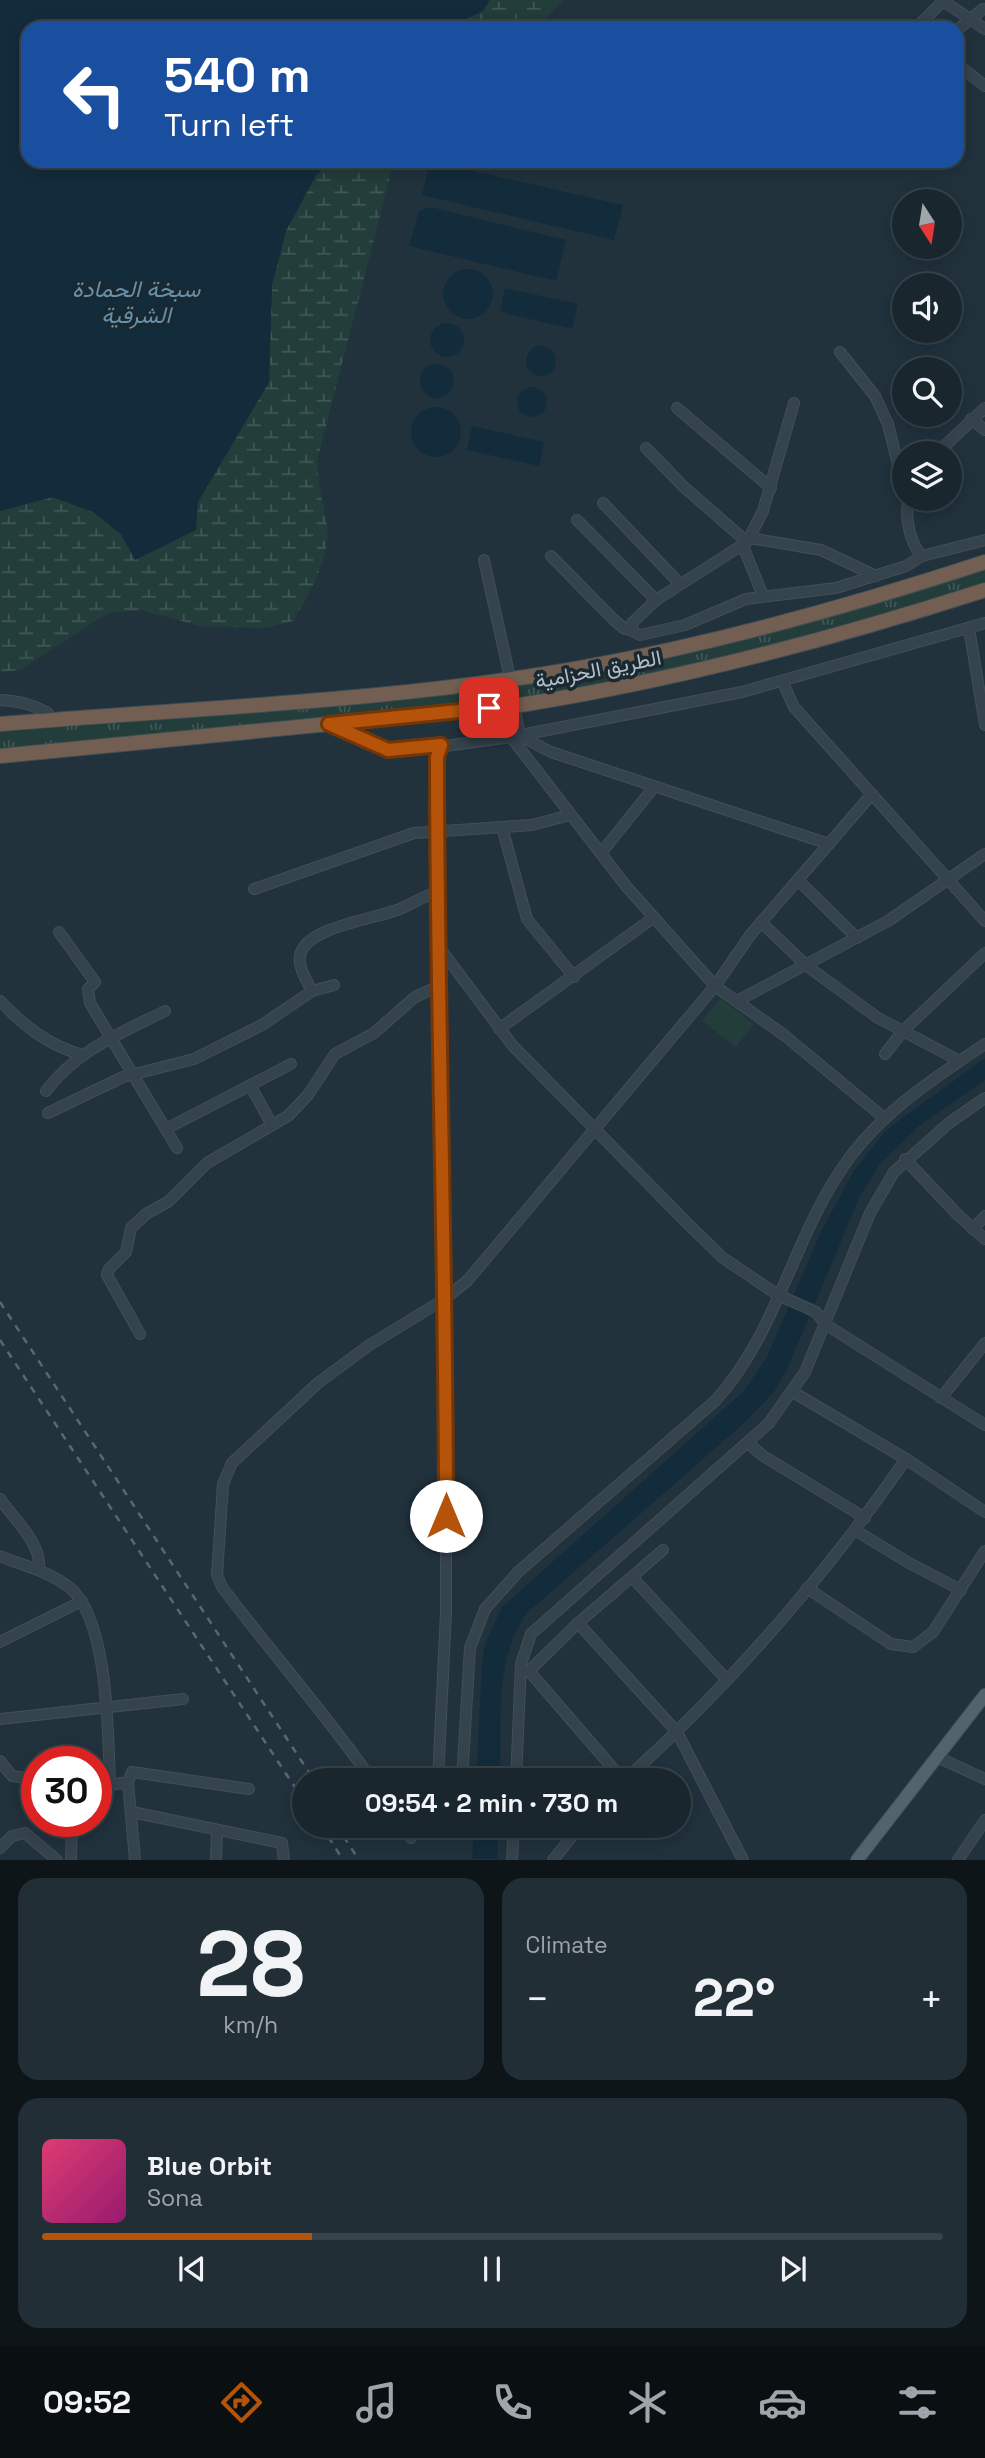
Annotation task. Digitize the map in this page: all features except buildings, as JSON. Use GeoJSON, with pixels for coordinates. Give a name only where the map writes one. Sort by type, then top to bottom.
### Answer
{"type":"FeatureCollection","features":[{"type":"Feature","properties":{"kind":"highway","name":"الطريق الحزامية"},"geometry":{"type":"LineString","coordinates":[[0,724],[416,690],[575,668],[721,638],[865,600],[985,562]]}},
{"type":"Feature","properties":{"kind":"highway","name":"الطريق الحزامية"},"geometry":{"type":"LineString","coordinates":[[0,756],[514,706],[665,678],[787,650],[985,590]]}},
{"type":"Feature","properties":{"kind":"main road"},"geometry":{"type":"LineString","coordinates":[[857,1860],[985,1695]]}},
{"type":"Feature","properties":{"kind":"street"},"geometry":{"type":"LineString","coordinates":[[923,21],[944,1],[985,29]]}},
{"type":"Feature","properties":{"kind":"street"},"geometry":{"type":"LineString","coordinates":[[964,24],[984,9]]}},
{"type":"Feature","properties":{"kind":"street"},"geometry":{"type":"LineString","coordinates":[[964,70],[985,86]]}},
{"type":"Feature","properties":{"kind":"street"},"geometry":{"type":"LineString","coordinates":[[840,352],[875,396],[892,441]]}},
{"type":"Feature","properties":{"kind":"street"},"geometry":{"type":"LineString","coordinates":[[631,628],[636,618],[656,600],[747,542],[771,488],[794,403]]}},
{"type":"Feature","properties":{"kind":"street"},"geometry":{"type":"LineString","coordinates":[[677,408],[771,488]]}},
{"type":"Feature","properties":{"kind":"street"},"geometry":{"type":"LineString","coordinates":[[949,441],[985,408]]}},
{"type":"Feature","properties":{"kind":"street"},"geometry":{"type":"LineString","coordinates":[[971,419],[985,430]]}},
{"type":"Feature","properties":{"kind":"street"},"geometry":{"type":"LineString","coordinates":[[646,448],[684,487],[747,542],[763,596]]}},
{"type":"Feature","properties":{"kind":"street"},"geometry":{"type":"LineString","coordinates":[[603,503],[680,584]]}},
{"type":"Feature","properties":{"kind":"street"},"geometry":{"type":"LineString","coordinates":[[909,511],[912,537],[922,556]]}},
{"type":"Feature","properties":{"kind":"street"},"geometry":{"type":"LineString","coordinates":[[577,520],[656,600]]}},
{"type":"Feature","properties":{"kind":"street"},"geometry":{"type":"LineString","coordinates":[[631,628],[635,634],[640,635],[692,622],[734,603],[763,596],[817,592],[906,566],[922,556],[985,540]]}},
{"type":"Feature","properties":{"kind":"street"},"geometry":{"type":"LineString","coordinates":[[747,542],[821,550],[876,576]]}},
{"type":"Feature","properties":{"kind":"street"},"geometry":{"type":"LineString","coordinates":[[551,556],[614,620],[625,629],[631,628]]}},
{"type":"Feature","properties":{"kind":"street"},"geometry":{"type":"LineString","coordinates":[[484,560],[510,678]]}},
{"type":"Feature","properties":{"kind":"street"},"geometry":{"type":"LineString","coordinates":[[329,724],[388,750],[516,737],[783,683],[985,623]]}},
{"type":"Feature","properties":{"kind":"street"},"geometry":{"type":"LineString","coordinates":[[969,628],[980,669],[985,725]]}},
{"type":"Feature","properties":{"kind":"street"},"geometry":{"type":"LineString","coordinates":[[783,683],[794,708],[985,921]]}},
{"type":"Feature","properties":{"kind":"street"},"geometry":{"type":"LineString","coordinates":[[0,700],[20,701],[37,707],[48,713],[50,720]]}},
{"type":"Feature","properties":{"kind":"street"},"geometry":{"type":"LineString","coordinates":[[514,706],[516,737],[570,814],[653,918],[715,986],[784,1035],[883,1117]]}},
{"type":"Feature","properties":{"kind":"street"},"geometry":{"type":"LineString","coordinates":[[516,737],[551,752],[829,844]]}},
{"type":"Feature","properties":{"kind":"street"},"geometry":{"type":"LineString","coordinates":[[439,1768],[446,1612],[446,1298],[439,1117],[437,751],[441,745]]}},
{"type":"Feature","properties":{"kind":"street"},"geometry":{"type":"LineString","coordinates":[[601,853],[654,787]]}},
{"type":"Feature","properties":{"kind":"street"},"geometry":{"type":"LineString","coordinates":[[364,1768],[333,1724],[304,1695],[222,1587],[217,1574],[223,1484],[232,1463],[301,1397],[368,1346],[446,1298],[468,1280],[715,986],[761,922],[872,794]]}},
{"type":"Feature","properties":{"kind":"street"},"geometry":{"type":"LineString","coordinates":[[254,889],[414,833],[532,825],[570,814]]}},
{"type":"Feature","properties":{"kind":"street"},"geometry":{"type":"LineString","coordinates":[[502,827],[527,919],[574,977]]}},
{"type":"Feature","properties":{"kind":"street"},"geometry":{"type":"LineString","coordinates":[[737,1001],[888,921],[985,854]]}},
{"type":"Feature","properties":{"kind":"street"},"geometry":{"type":"LineString","coordinates":[[798,880],[857,938]]}},
{"type":"Feature","properties":{"kind":"street"},"geometry":{"type":"LineString","coordinates":[[312,992],[302,970],[300,955],[305,946],[329,929],[398,911],[425,895],[438,892]]}},
{"type":"Feature","properties":{"kind":"street"},"geometry":{"type":"LineString","coordinates":[[499,1029],[653,918]]}},
{"type":"Feature","properties":{"kind":"street"},"geometry":{"type":"LineString","coordinates":[[761,922],[807,966],[878,1018],[960,1061]]}},
{"type":"Feature","properties":{"kind":"street"},"geometry":{"type":"LineString","coordinates":[[59,932],[94,982],[88,995],[177,1148]]}},
{"type":"Feature","properties":{"kind":"street"},"geometry":{"type":"LineString","coordinates":[[439,947],[499,1029],[723,1258],[778,1296],[816,1312],[825,1324],[985,1425]]}},
{"type":"Feature","properties":{"kind":"street"},"geometry":{"type":"LineString","coordinates":[[885,1054],[903,1031],[985,953]]}},
{"type":"Feature","properties":{"kind":"street"},"geometry":{"type":"LineString","coordinates":[[48,1113],[89,1091],[194,1059],[261,1025],[312,992],[334,985]]}},
{"type":"Feature","properties":{"kind":"street"},"geometry":{"type":"LineString","coordinates":[[140,1334],[107,1275],[109,1269],[126,1252],[131,1228],[146,1214],[169,1201],[207,1163],[288,1116],[308,1095],[335,1054],[374,1033],[415,997],[439,986]]}},
{"type":"Feature","properties":{"kind":"street"},"geometry":{"type":"LineString","coordinates":[[0,1001],[20,1022],[60,1049],[83,1055]]}},
{"type":"Feature","properties":{"kind":"street"},"geometry":{"type":"LineString","coordinates":[[46,1091],[57,1076],[83,1055],[165,1011]]}},
{"type":"Feature","properties":{"kind":"street"},"geometry":{"type":"LineString","coordinates":[[463,1768],[470,1648],[485,1609],[517,1572],[715,1401],[752,1354],[837,1175],[883,1117],[985,1044]]}},
{"type":"Feature","properties":{"kind":"street"},"geometry":{"type":"LineString","coordinates":[[166,1129],[291,1064]]}},
{"type":"Feature","properties":{"kind":"street"},"geometry":{"type":"LineString","coordinates":[[250,1085],[272,1125]]}},
{"type":"Feature","properties":{"kind":"street"},"geometry":{"type":"LineString","coordinates":[[517,1768],[522,1664],[531,1634],[748,1443],[793,1392],[825,1324],[870,1213],[889,1178],[905,1159],[985,1098]]}},
{"type":"Feature","properties":{"kind":"street"},"geometry":{"type":"LineString","coordinates":[[905,1159],[985,1239]]}},
{"type":"Feature","properties":{"kind":"street"},"geometry":{"type":"LineString","coordinates":[[973,1229],[985,1216]]}},
{"type":"Feature","properties":{"kind":"street"},"geometry":{"type":"LineString","coordinates":[[941,1398],[985,1343]]}},
{"type":"Feature","properties":{"kind":"street"},"geometry":{"type":"LineString","coordinates":[[793,1392],[906,1459],[985,1513]]}},
{"type":"Feature","properties":{"kind":"street"},"geometry":{"type":"LineString","coordinates":[[748,1443],[762,1455],[865,1518]]}},
{"type":"Feature","properties":{"kind":"street"},"geometry":{"type":"LineString","coordinates":[[637,1768],[677,1732],[727,1680],[865,1518],[906,1459]]}},
{"type":"Feature","properties":{"kind":"street"},"geometry":{"type":"LineString","coordinates":[[0,1499],[34,1546],[40,1558],[39,1569]]}},
{"type":"Feature","properties":{"kind":"street"},"geometry":{"type":"LineString","coordinates":[[855,1530],[961,1590]]}},
{"type":"Feature","properties":{"kind":"street"},"geometry":{"type":"LineString","coordinates":[[613,1768],[530,1673],[530,1668],[663,1550]]}},
{"type":"Feature","properties":{"kind":"street"},"geometry":{"type":"LineString","coordinates":[[807,1588],[891,1644],[903,1648],[913,1647],[933,1632],[985,1551]]}},
{"type":"Feature","properties":{"kind":"street"},"geometry":{"type":"LineString","coordinates":[[2,1559],[39,1569],[71,1589],[82,1601],[97,1640],[108,1746]]}},
{"type":"Feature","properties":{"kind":"street"},"geometry":{"type":"LineString","coordinates":[[632,1577],[727,1680]]}},
{"type":"Feature","properties":{"kind":"street"},"geometry":{"type":"LineString","coordinates":[[0,1642],[82,1601]]}},
{"type":"Feature","properties":{"kind":"street"},"geometry":{"type":"LineString","coordinates":[[578,1623],[677,1732],[743,1860]]}},
{"type":"Feature","properties":{"kind":"street"},"geometry":{"type":"LineString","coordinates":[[0,1719],[183,1699]]}},
{"type":"Feature","properties":{"kind":"street"},"geometry":{"type":"LineString","coordinates":[[937,1757],[985,1779]]}},
{"type":"Feature","properties":{"kind":"street"},"geometry":{"type":"LineString","coordinates":[[0,1761],[12,1776]]}},
{"type":"Feature","properties":{"kind":"street"},"geometry":{"type":"LineString","coordinates":[[135,1860],[128,1782],[132,1772],[249,1789]]}},
{"type":"Feature","properties":{"kind":"street"},"geometry":{"type":"LineString","coordinates":[[0,1775],[21,1777]]}},
{"type":"Feature","properties":{"kind":"street"},"geometry":{"type":"LineString","coordinates":[[112,1785],[128,1782]]}},
{"type":"Feature","properties":{"kind":"street"},"geometry":{"type":"LineString","coordinates":[[132,1812],[282,1843],[284,1860]]}},
{"type":"Feature","properties":{"kind":"street"},"geometry":{"type":"LineString","coordinates":[[958,1860],[985,1820]]}},
{"type":"Feature","properties":{"kind":"street"},"geometry":{"type":"LineString","coordinates":[[216,1860],[217,1831]]}},
{"type":"Feature","properties":{"kind":"street"},"geometry":{"type":"LineString","coordinates":[[0,1848],[12,1836],[25,1833],[57,1860]]}},
{"type":"Feature","properties":{"kind":"street"},"geometry":{"type":"LineString","coordinates":[[71,1860],[72,1837]]}},
{"type":"Feature","properties":{"kind":"street"},"geometry":{"type":"LineString","coordinates":[[512,1860],[513,1838]]}},
{"type":"Feature","properties":{"kind":"street"},"geometry":{"type":"LineString","coordinates":[[553,1860],[571,1838]]}},
{"type":"Feature","properties":{"kind":"green space"},"geometry":{"type":"Polygon","coordinates":[[[490,0],[563,0],[544,21],[461,21],[483,11],[490,0]]]}},
{"type":"Feature","properties":{"kind":"green space"},"geometry":{"type":"Polygon","coordinates":[[[324,168],[392,168],[317,461],[327,525],[326,550],[312,588],[293,621],[265,628],[200,626],[141,610],[108,613],[20,670],[0,672],[0,511],[53,497],[93,512],[121,534],[198,502],[269,382],[272,285],[286,231],[316,175],[324,168]]]}},
{"type":"Feature","properties":{"kind":"green space"},"geometry":{"type":"Polygon","coordinates":[[[985,568],[985,587],[909,611],[655,676],[489,704],[0,749],[0,730],[486,687],[985,568]]]}},
{"type":"Feature","properties":{"kind":"green space"},"geometry":{"type":"Polygon","coordinates":[[[720,998],[754,1024],[736,1047],[702,1021],[720,998]]]}},
{"type":"Feature","properties":{"kind":"water","name":"سبخة الحمادة الشرقية"},"geometry":{"type":"Polygon","coordinates":[[[0,0],[490,0],[483,11],[461,21],[21,21],[21,168],[324,168],[316,175],[286,231],[272,285],[269,382],[198,502],[196,530],[135,560],[121,534],[93,512],[53,497],[0,511],[0,0]]]}},
{"type":"Feature","properties":{"kind":"water"},"geometry":{"type":"Polygon","coordinates":[[[428,168],[461,168],[623,205],[614,240],[422,195],[428,168]]]}},
{"type":"Feature","properties":{"kind":"water"},"geometry":{"type":"Polygon","coordinates":[[[430,207],[566,240],[556,281],[409,246],[419,211],[430,207]]]}},
{"type":"Feature","properties":{"kind":"water"},"geometry":{"type":"Polygon","coordinates":[[[468,269],[486,276],[493,294],[486,312],[468,319],[450,312],[443,294],[450,276],[468,269]]]}},
{"type":"Feature","properties":{"kind":"water"},"geometry":{"type":"Polygon","coordinates":[[[505,288],[578,304],[572,329],[500,312],[505,288]]]}},
{"type":"Feature","properties":{"kind":"water"},"geometry":{"type":"Polygon","coordinates":[[[447,323],[459,328],[464,340],[459,352],[447,357],[435,352],[430,340],[435,328],[447,323]]]}},
{"type":"Feature","properties":{"kind":"water"},"geometry":{"type":"Polygon","coordinates":[[[541,346],[552,350],[556,361],[552,372],[541,376],[530,372],[526,361],[530,350],[541,346]]]}},
{"type":"Feature","properties":{"kind":"water"},"geometry":{"type":"Polygon","coordinates":[[[437,364],[449,369],[454,381],[449,393],[437,398],[425,393],[420,381],[425,369],[437,364]]]}},
{"type":"Feature","properties":{"kind":"water"},"geometry":{"type":"Polygon","coordinates":[[[532,387],[543,391],[547,402],[543,413],[532,417],[521,413],[517,402],[521,391],[532,387]]]}},
{"type":"Feature","properties":{"kind":"water"},"geometry":{"type":"Polygon","coordinates":[[[436,407],[454,414],[461,432],[454,450],[436,457],[418,450],[411,432],[418,414],[436,407]]]}},
{"type":"Feature","properties":{"kind":"water"},"geometry":{"type":"Polygon","coordinates":[[[472,426],[544,442],[539,466],[467,450],[472,426]]]}},
{"type":"Feature","properties":{"kind":"water"},"geometry":{"type":"Polygon","coordinates":[[[985,1058],[985,1080],[919,1126],[879,1165],[860,1196],[789,1365],[774,1392],[743,1424],[528,1612],[517,1630],[504,1670],[500,1768],[477,1768],[482,1662],[485,1644],[502,1607],[744,1391],[766,1359],[820,1234],[853,1172],[886,1130],[985,1058]]]}},
{"type":"Feature","properties":{"kind":"water"},"geometry":{"type":"Polygon","coordinates":[[[473,1838],[498,1838],[497,1859],[472,1859],[473,1838]]]}},
{"type":"Feature","properties":{"kind":"railway"},"geometry":{"type":"LineString","coordinates":[[0,1302],[306,1768]]}},
{"type":"Feature","properties":{"kind":"railway"},"geometry":{"type":"LineString","coordinates":[[0,1340],[292,1783]]}},
{"type":"Feature","properties":{"kind":"railway"},"geometry":{"type":"LineString","coordinates":[[329,1838],[343,1860]]}},
{"type":"Feature","properties":{"kind":"railway"},"geometry":{"type":"LineString","coordinates":[[345,1838],[359,1860]]}},
{"type":"Feature","properties":{"kind":"route"},"geometry":{"type":"LineString","coordinates":[[446,1516],[446,1298],[439,1117],[437,751],[441,745],[388,750],[329,724],[489,708]]}}]}
